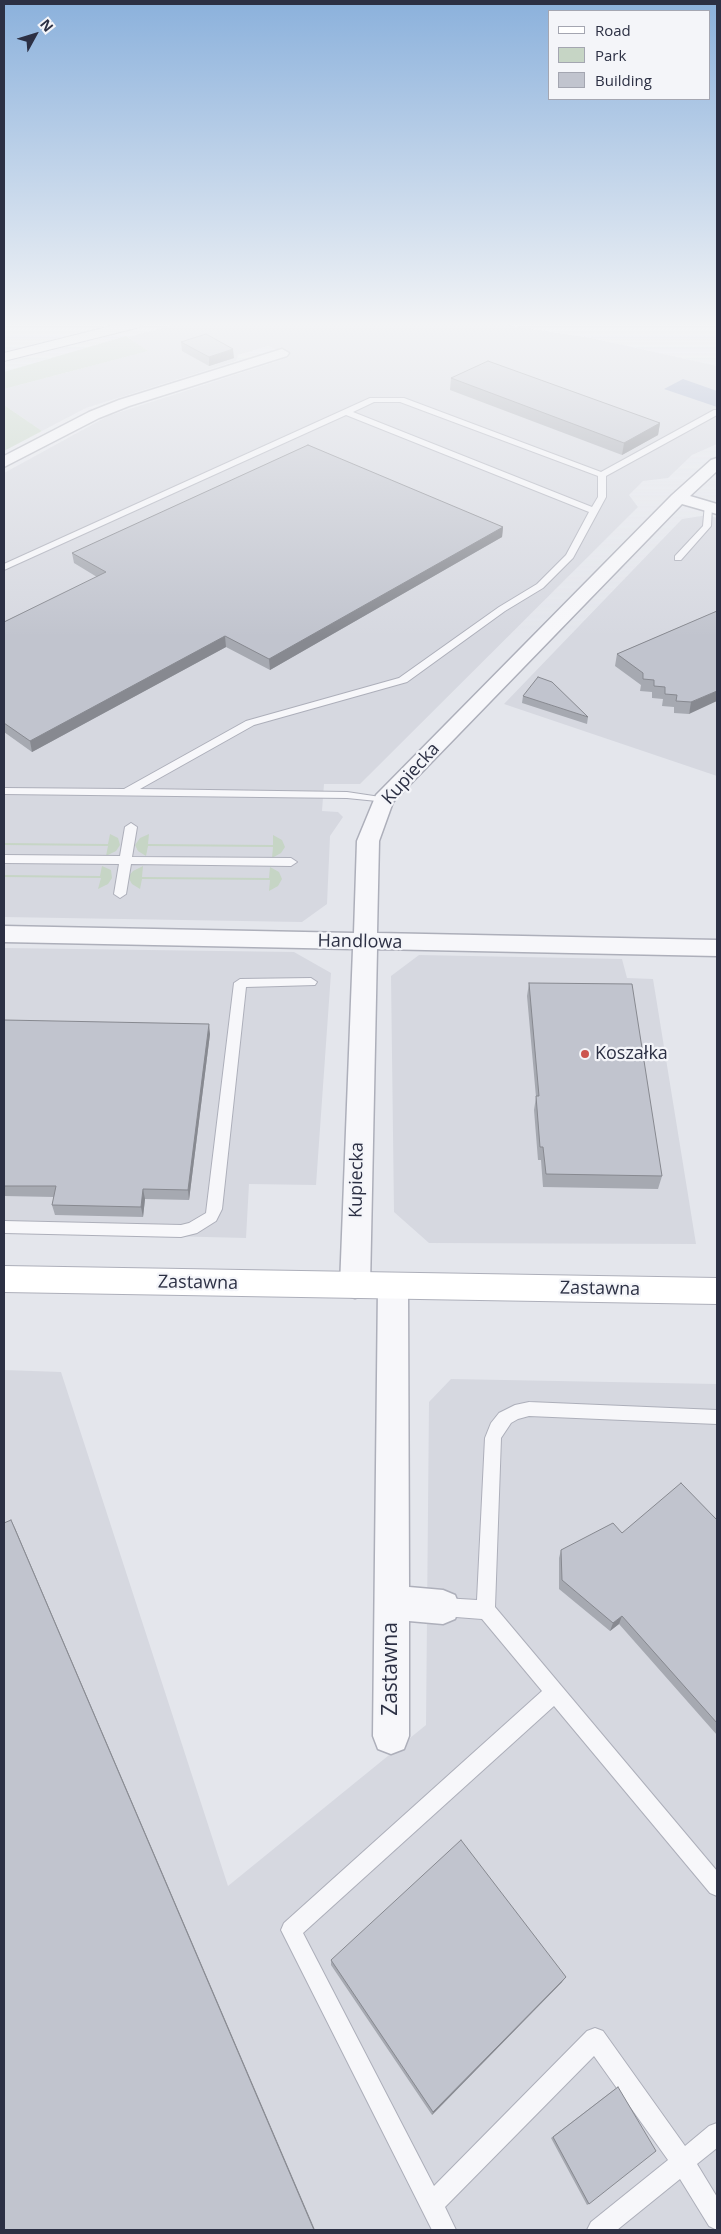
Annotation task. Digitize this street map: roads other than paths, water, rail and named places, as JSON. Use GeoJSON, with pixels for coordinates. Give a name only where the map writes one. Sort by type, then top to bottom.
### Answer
{"type":"FeatureCollection","features":[{"type":"Feature","properties":{"kind":"main road","name":"Zastawna"},"geometry":{"type":"LineString","coordinates":[[4,1279],[717,1291]]}},
{"type":"Feature","properties":{"kind":"street"},"geometry":{"type":"LineString","coordinates":[[4,462],[69,428]]}},
{"type":"Feature","properties":{"kind":"street","name":"Kupiecka"},"geometry":{"type":"LineString","coordinates":[[355,1286],[368,841],[383,800],[678,498],[717,463]]}},
{"type":"Feature","properties":{"kind":"street"},"geometry":{"type":"LineString","coordinates":[[678,498],[713,508]]}},
{"type":"Feature","properties":{"kind":"street","name":"Handlowa"},"geometry":{"type":"LineString","coordinates":[[4,934],[717,948]]}},
{"type":"Feature","properties":{"kind":"street","name":"Zastawna"},"geometry":{"type":"LineString","coordinates":[[391,1736],[392,1286]]}},
{"type":"Feature","properties":{"kind":"street","name":"Zastawna"},"geometry":{"type":"LineString","coordinates":[[392,1602],[442,1608]]}},
{"type":"Feature","properties":{"kind":"lane"},"geometry":{"type":"LineString","coordinates":[[4,567],[310,428]]}},
{"type":"Feature","properties":{"kind":"lane"},"geometry":{"type":"LineString","coordinates":[[387,428],[594,511]]}},
{"type":"Feature","properties":{"kind":"lane"},"geometry":{"type":"LineString","coordinates":[[477,428],[602,475],[687,428]]}},
{"type":"Feature","properties":{"kind":"lane"},"geometry":{"type":"LineString","coordinates":[[126,792],[250,723],[403,680],[502,609],[540,586],[570,556],[602,497],[602,475]]}},
{"type":"Feature","properties":{"kind":"lane"},"geometry":{"type":"LineString","coordinates":[[678,558],[707,526],[713,508]]}},
{"type":"Feature","properties":{"kind":"lane"},"geometry":{"type":"LineString","coordinates":[[4,791],[347,795],[383,800]]}},
{"type":"Feature","properties":{"kind":"lane"},"geometry":{"type":"LineString","coordinates":[[120,894],[131,827]]}},
{"type":"Feature","properties":{"kind":"lane"},"geometry":{"type":"LineString","coordinates":[[4,860],[291,862]]}},
{"type":"Feature","properties":{"kind":"lane"},"geometry":{"type":"LineString","coordinates":[[4,1227],[181,1231],[202,1224],[211,1217],[215,1209],[240,982],[311,982]]}},
{"type":"Feature","properties":{"kind":"lane"},"geometry":{"type":"LineString","coordinates":[[717,1417],[529,1409],[516,1412],[505,1418],[497,1428],[493,1438],[486,1610],[717,1886]]}},
{"type":"Feature","properties":{"kind":"lane"},"geometry":{"type":"LineString","coordinates":[[442,1608],[486,1610]]}},
{"type":"Feature","properties":{"kind":"lane"},"geometry":{"type":"LineString","coordinates":[[444,2230],[292,1930],[555,1692]]}},
{"type":"Feature","properties":{"kind":"lane"},"geometry":{"type":"LineString","coordinates":[[431,2205],[596,2039],[683,2162],[717,2218]]}},
{"type":"Feature","properties":{"kind":"lane"},"geometry":{"type":"LineString","coordinates":[[599,2230],[717,2134]]}},
{"type":"Feature","properties":{"kind":"place","name":"Koszałka"},"geometry":{"type":"Point","coordinates":[585,1054]}}]}
